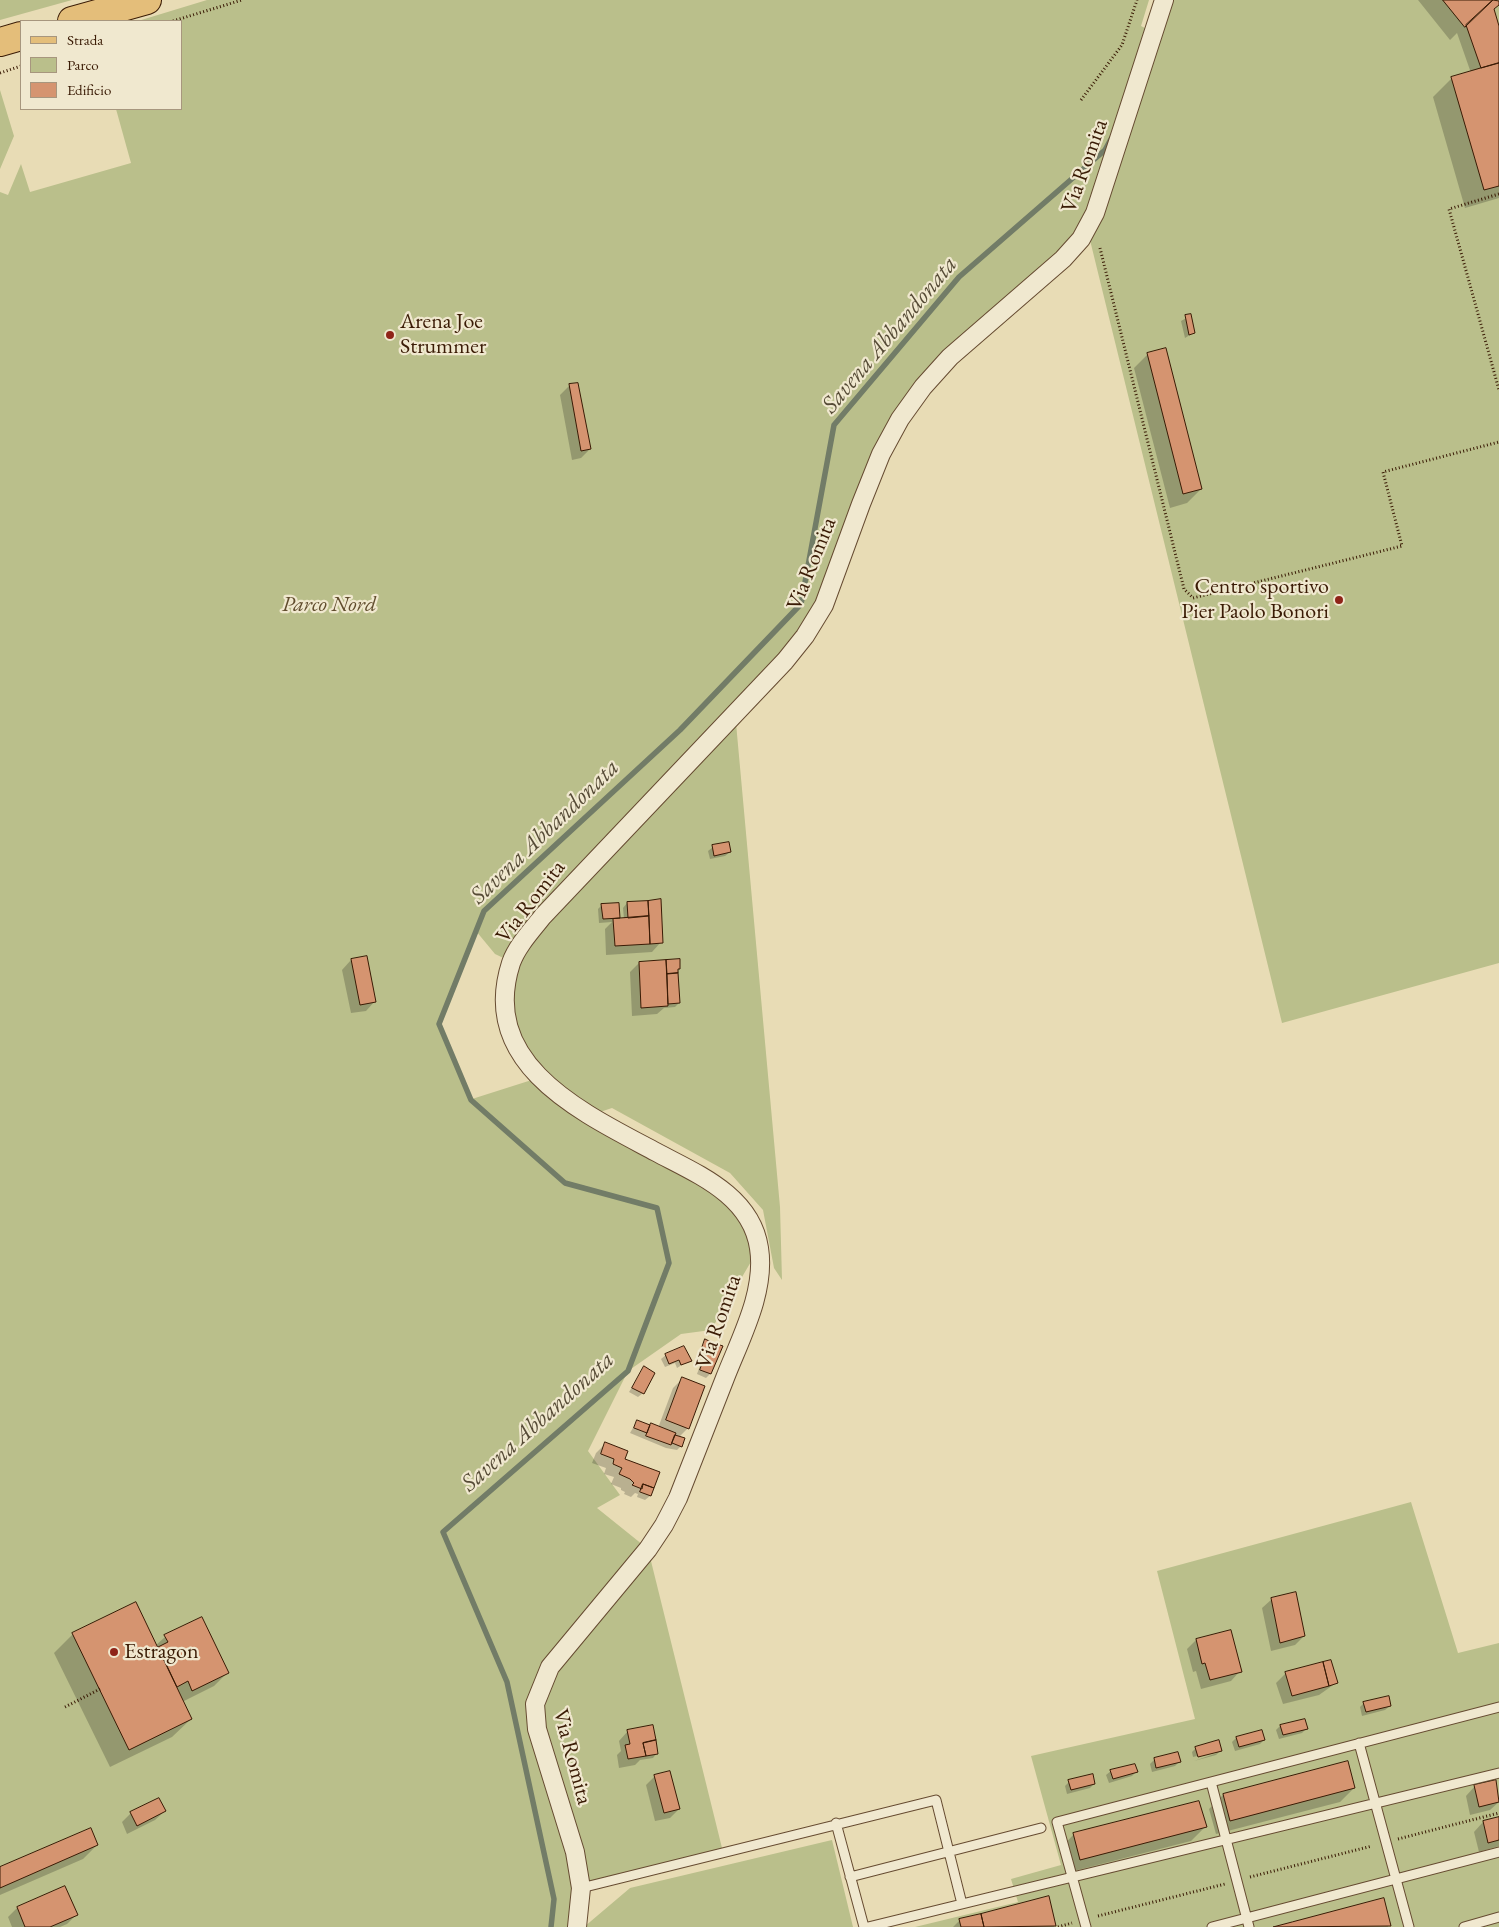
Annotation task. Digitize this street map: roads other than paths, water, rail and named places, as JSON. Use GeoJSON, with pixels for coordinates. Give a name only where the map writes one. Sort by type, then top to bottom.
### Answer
{"type":"FeatureCollection","features":[{"type":"Feature","properties":{"kind":"main road"},"geometry":{"type":"LineString","coordinates":[[76,20],[147,0]]}},
{"type":"Feature","properties":{"kind":"main road"},"geometry":{"type":"LineString","coordinates":[[0,42],[20,36]]}},
{"type":"Feature","properties":{"kind":"street","name":"Via Romita"},"geometry":{"type":"LineString","coordinates":[[577,1927],[580,1888],[575,1852],[538,1729],[535,1704],[550,1667],[648,1549],[664,1525],[678,1498],[752,1306],[760,1271],[759,1248],[745,1215],[730,1195],[715,1184],[623,1134],[563,1097],[538,1078],[513,1043],[508,1026],[505,1004],[507,982],[512,962],[543,916],[785,661],[806,636],[824,605],[835,579],[861,504],[882,454],[900,419],[923,387],[950,357],[1063,259],[1081,239],[1095,213],[1164,0]]}},
{"type":"Feature","properties":{"kind":"lane"},"geometry":{"type":"LineString","coordinates":[[1084,1924],[1057,1822],[1499,1707]]}},
{"type":"Feature","properties":{"kind":"lane"},"geometry":{"type":"LineString","coordinates":[[1359,1743],[1409,1927]]}},
{"type":"Feature","properties":{"kind":"lane"},"geometry":{"type":"LineString","coordinates":[[868,1927],[1499,1772]]}},
{"type":"Feature","properties":{"kind":"lane"},"geometry":{"type":"LineString","coordinates":[[1211,1782],[1247,1922]]}},
{"type":"Feature","properties":{"kind":"lane"},"geometry":{"type":"LineString","coordinates":[[580,1888],[836,1823],[936,1800],[962,1904]]}},
{"type":"Feature","properties":{"kind":"lane"},"geometry":{"type":"LineString","coordinates":[[836,1823],[864,1927]]}},
{"type":"Feature","properties":{"kind":"lane"},"geometry":{"type":"LineString","coordinates":[[850,1877],[1041,1828]]}},
{"type":"Feature","properties":{"kind":"lane"},"geometry":{"type":"LineString","coordinates":[[1212,1927],[1247,1922],[1396,1879],[1499,1852]]}},
{"type":"Feature","properties":{"kind":"lane"},"geometry":{"type":"LineString","coordinates":[[1464,1927],[1499,1918]]}},
{"type":"Feature","properties":{"kind":"waterway","name":"Savena Abbandonata"},"geometry":{"type":"LineString","coordinates":[[551,1927],[554,1899],[507,1682],[443,1532],[628,1371],[669,1263],[657,1208],[565,1183],[471,1100],[439,1024],[484,911],[680,730],[801,604],[834,425],[959,277],[1105,150],[1111,139]]}},
{"type":"Feature","properties":{"kind":"place","name":"Arena Joe Strummer"},"geometry":{"type":"Point","coordinates":[390,335]}},
{"type":"Feature","properties":{"kind":"place","name":"Centro sportivo Pier Paolo Bonori"},"geometry":{"type":"Point","coordinates":[1339,600]}},
{"type":"Feature","properties":{"kind":"place","name":"Estragon"},"geometry":{"type":"Point","coordinates":[114,1652]}},
{"type":"Feature","properties":{"kind":"park label","name":"Parco Nord"},"geometry":{"type":"Point","coordinates":[329,605]}}]}
